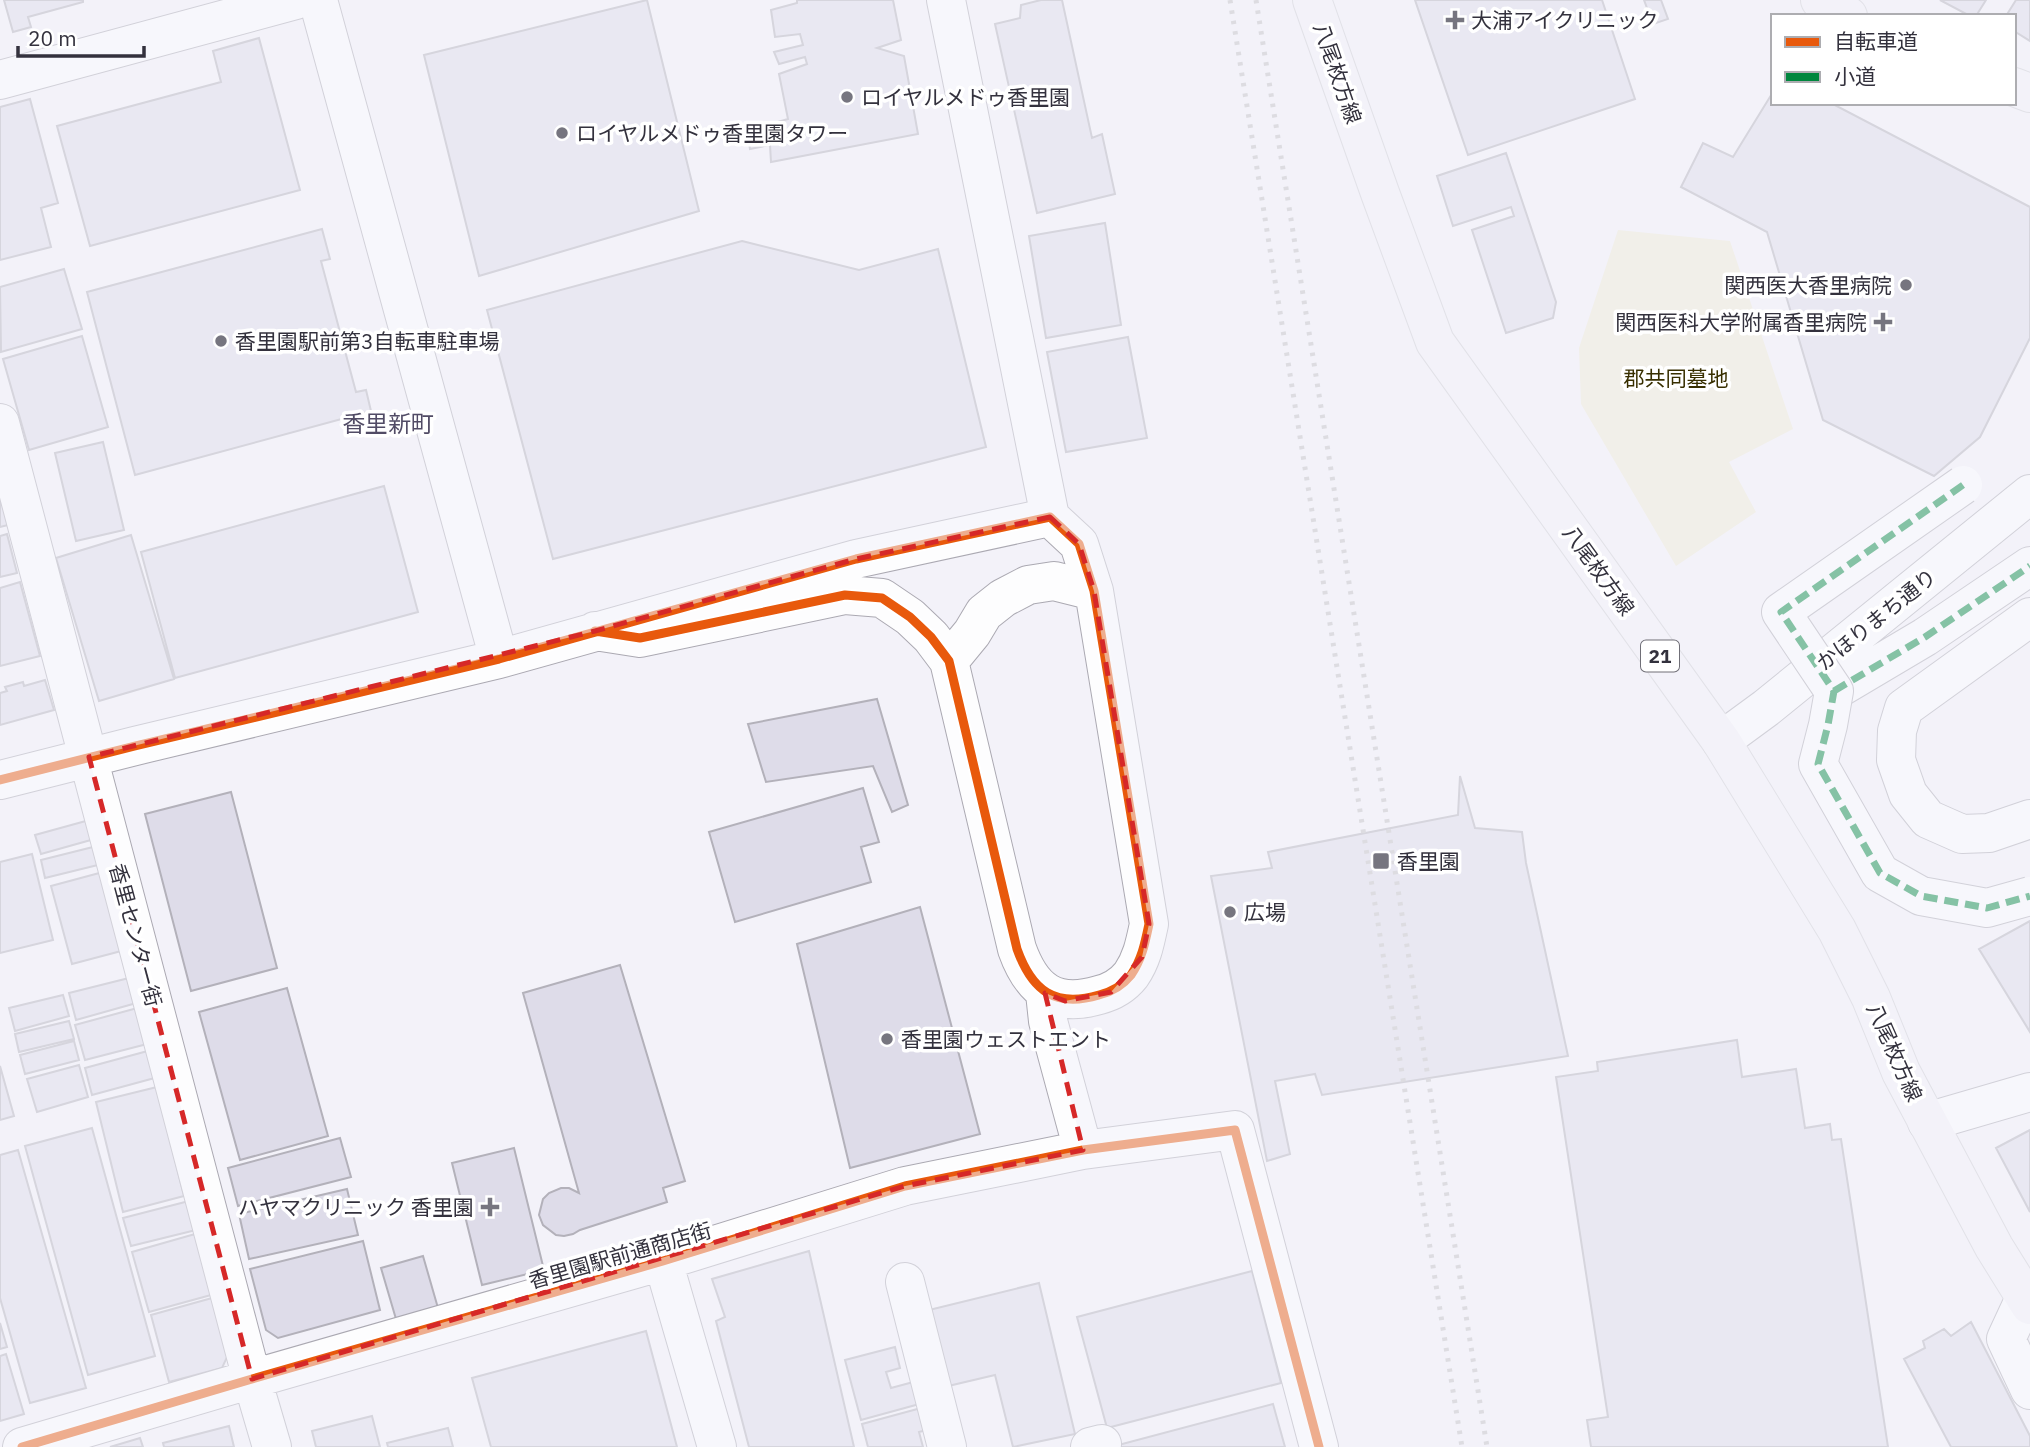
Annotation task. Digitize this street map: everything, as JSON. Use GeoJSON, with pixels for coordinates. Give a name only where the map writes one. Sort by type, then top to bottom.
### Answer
{"type":"FeatureCollection","features":[{"type":"Feature","properties":{"kind":"main road","name":"八尾枚方線"},"geometry":{"type":"LineString","coordinates":[[1312,0],[1435,342],[1721,741],[1836,930],[1871,998],[1901,1072],[1994,1247],[2028,1302]]}},
{"type":"Feature","properties":{"kind":"main road"},"geometry":{"type":"LineString","coordinates":[[1820,0],[1844,14]]}},
{"type":"Feature","properties":{"kind":"street"},"geometry":{"type":"LineString","coordinates":[[0,80],[296,0]]}},
{"type":"Feature","properties":{"kind":"street"},"geometry":{"type":"LineString","coordinates":[[318,0],[499,659]]}},
{"type":"Feature","properties":{"kind":"street"},"geometry":{"type":"LineString","coordinates":[[595,631],[640,638],[845,595],[882,598],[910,617],[931,637],[949,661],[1023,965],[1045,993],[1065,1001],[1087,999],[1111,992],[1129,978],[1142,957],[1149,925],[1094,592],[1079,544],[1050,517],[946,0]]}},
{"type":"Feature","properties":{"kind":"street","name":"香里センター街"},"geometry":{"type":"LineString","coordinates":[[0,423],[272,1447]]}},
{"type":"Feature","properties":{"kind":"street"},"geometry":{"type":"LineString","coordinates":[[1963,485],[1781,611],[1834,691],[1818,764],[1880,873],[1921,897],[1987,908],[2030,896]]}},
{"type":"Feature","properties":{"kind":"street","name":"かほりまち通り"},"geometry":{"type":"LineString","coordinates":[[1721,741],[1777,699],[2030,494]]}},
{"type":"Feature","properties":{"kind":"street"},"geometry":{"type":"LineString","coordinates":[[0,780],[499,659],[856,559],[1050,517]]}},
{"type":"Feature","properties":{"kind":"street"},"geometry":{"type":"LineString","coordinates":[[1834,691],[1924,637],[2030,566]]}},
{"type":"Feature","properties":{"kind":"street"},"geometry":{"type":"LineString","coordinates":[[949,661],[972,634],[984,613],[1003,598],[1028,585],[1054,581],[1094,592]]}},
{"type":"Feature","properties":{"kind":"street"},"geometry":{"type":"LineString","coordinates":[[2030,617],[1904,708],[1897,731],[1896,760],[1908,794],[1928,819],[1962,834],[1989,833],[2030,819]]}},
{"type":"Feature","properties":{"kind":"street"},"geometry":{"type":"LineString","coordinates":[[1045,993],[1048,1021],[1083,1150]]}},
{"type":"Feature","properties":{"kind":"street"},"geometry":{"type":"LineString","coordinates":[[1927,1122],[2030,1092]]}},
{"type":"Feature","properties":{"kind":"street","name":"香里園駅前通商店街"},"geometry":{"type":"LineString","coordinates":[[22,1447],[69,1441],[252,1379],[663,1261],[905,1186],[1083,1150],[1235,1130],[1319,1447]]}},
{"type":"Feature","properties":{"kind":"street"},"geometry":{"type":"LineString","coordinates":[[663,1261],[717,1447]]}},
{"type":"Feature","properties":{"kind":"street"},"geometry":{"type":"LineString","coordinates":[[905,1282],[947,1447]]}},
{"type":"Feature","properties":{"kind":"street"},"geometry":{"type":"LineString","coordinates":[[2028,1302],[2006,1339],[2030,1390]]}},
{"type":"Feature","properties":{"kind":"highlighted area"},"geometry":{"type":"Polygon","coordinates":[[[1050,517],[1079,544],[1094,591],[1149,924],[1142,957],[1111,992],[1065,1001],[1045,993],[1083,1150],[905,1186],[252,1379],[89,757],[595,631],[856,559],[1050,517]]]}},
{"type":"Feature","properties":{"kind":"green space","name":"郡共同墓地"},"geometry":{"type":"Polygon","coordinates":[[[1618,230],[1730,241],[1793,429],[1729,462],[1756,512],[1676,566],[1581,404],[1579,348],[1618,230]]]}},
{"type":"Feature","properties":{"kind":"building"},"geometry":{"type":"Polygon","coordinates":[[[4,0],[83,2],[28,17],[31,27],[13,32],[4,0]]]}},
{"type":"Feature","properties":{"kind":"building","name":"ロイヤルメドゥ香里園タワー"},"geometry":{"type":"Polygon","coordinates":[[[647,0],[699,211],[479,276],[424,55],[647,0]]]}},
{"type":"Feature","properties":{"kind":"building","name":"ロイヤルメドゥ香里園"},"geometry":{"type":"Polygon","coordinates":[[[797,0],[893,0],[901,40],[877,48],[904,56],[918,134],[771,162],[770,145],[750,149],[747,131],[788,119],[779,74],[807,64],[805,57],[779,64],[774,52],[803,45],[800,34],[775,37],[771,10],[797,3],[797,0]]]}},
{"type":"Feature","properties":{"kind":"building"},"geometry":{"type":"Polygon","coordinates":[[[1041,0],[1062,0],[1092,138],[1102,134],[1115,194],[1037,213],[995,24],[1020,18],[1021,5],[1041,0]]]}},
{"type":"Feature","properties":{"kind":"building"},"geometry":{"type":"Polygon","coordinates":[[[1415,0],[1602,0],[1635,99],[1468,155],[1415,0]]]}},
{"type":"Feature","properties":{"kind":"building"},"geometry":{"type":"Polygon","coordinates":[[[1644,0],[1661,0],[1668,19],[1653,24],[1644,0]]]}},
{"type":"Feature","properties":{"kind":"building"},"geometry":{"type":"Polygon","coordinates":[[[1940,0],[1986,0],[1977,14],[1966,14],[1940,0]]]}},
{"type":"Feature","properties":{"kind":"building"},"geometry":{"type":"Polygon","coordinates":[[[2016,0],[2030,0],[2030,41],[2016,32],[2016,14],[2007,14],[2016,0]]]}},
{"type":"Feature","properties":{"kind":"building"},"geometry":{"type":"Polygon","coordinates":[[[259,38],[300,190],[90,246],[57,126],[221,82],[213,51],[259,38]]]}},
{"type":"Feature","properties":{"kind":"building","name":"関西医大香里病院"},"geometry":{"type":"Polygon","coordinates":[[[1771,95],[1771,105],[1835,105],[2030,207],[2030,338],[1980,437],[1934,476],[1823,420],[1767,232],[1681,187],[1703,143],[1733,157],[1771,95]]]}},
{"type":"Feature","properties":{"kind":"building"},"geometry":{"type":"Polygon","coordinates":[[[30,99],[58,203],[41,208],[51,247],[0,260],[0,107],[30,99]]]}},
{"type":"Feature","properties":{"kind":"building"},"geometry":{"type":"Polygon","coordinates":[[[1506,153],[1556,302],[1553,318],[1506,333],[1472,230],[1514,216],[1511,207],[1453,226],[1437,176],[1506,153]]]}},
{"type":"Feature","properties":{"kind":"building"},"geometry":{"type":"Polygon","coordinates":[[[1105,223],[1121,325],[1046,338],[1029,236],[1105,223]]]}},
{"type":"Feature","properties":{"kind":"building","name":"香里園駅前第3自転車駐車場"},"geometry":{"type":"Polygon","coordinates":[[[322,229],[330,259],[321,261],[356,392],[366,390],[371,411],[135,475],[87,292],[322,229]]]}},
{"type":"Feature","properties":{"kind":"building"},"geometry":{"type":"Polygon","coordinates":[[[742,241],[859,270],[938,249],[986,447],[553,559],[487,310],[742,241]]]}},
{"type":"Feature","properties":{"kind":"building"},"geometry":{"type":"Polygon","coordinates":[[[64,269],[82,329],[1,352],[0,287],[64,269]]]}},
{"type":"Feature","properties":{"kind":"building"},"geometry":{"type":"Polygon","coordinates":[[[82,336],[108,427],[29,450],[3,359],[82,336]]]}},
{"type":"Feature","properties":{"kind":"building"},"geometry":{"type":"Polygon","coordinates":[[[1128,337],[1147,438],[1066,452],[1047,352],[1128,337]]]}},
{"type":"Feature","properties":{"kind":"building"},"geometry":{"type":"Polygon","coordinates":[[[103,442],[124,530],[76,541],[55,453],[103,442]]]}},
{"type":"Feature","properties":{"kind":"building"},"geometry":{"type":"Polygon","coordinates":[[[384,486],[418,612],[175,678],[141,552],[384,486]]]}},
{"type":"Feature","properties":{"kind":"building"},"geometry":{"type":"Polygon","coordinates":[[[0,494],[8,525],[0,527],[0,494]]]}},
{"type":"Feature","properties":{"kind":"building"},"geometry":{"type":"Polygon","coordinates":[[[7,534],[17,573],[0,577],[0,536],[7,534]]]}},
{"type":"Feature","properties":{"kind":"building"},"geometry":{"type":"Polygon","coordinates":[[[131,535],[174,679],[99,701],[56,558],[131,535]]]}},
{"type":"Feature","properties":{"kind":"building"},"geometry":{"type":"Polygon","coordinates":[[[20,582],[40,656],[0,666],[0,588],[20,582]]]}},
{"type":"Feature","properties":{"kind":"building"},"geometry":{"type":"Polygon","coordinates":[[[45,680],[54,710],[0,725],[0,693],[7,691],[5,687],[23,682],[24,686],[45,680]]]}},
{"type":"Feature","properties":{"kind":"building"},"geometry":{"type":"Polygon","coordinates":[[[877,699],[908,805],[892,812],[873,766],[766,782],[748,724],[877,699]]]}},
{"type":"Feature","properties":{"kind":"building"},"geometry":{"type":"Polygon","coordinates":[[[1460,776],[1475,828],[1522,832],[1526,863],[1568,1056],[1322,1095],[1315,1074],[1275,1081],[1290,1154],[1267,1161],[1211,876],[1272,868],[1268,852],[1458,815],[1460,776]]]}},
{"type":"Feature","properties":{"kind":"building"},"geometry":{"type":"Polygon","coordinates":[[[863,788],[879,842],[861,847],[871,882],[735,922],[709,832],[863,788]]]}},
{"type":"Feature","properties":{"kind":"building"},"geometry":{"type":"Polygon","coordinates":[[[231,792],[277,968],[191,991],[145,814],[231,792]]]}},
{"type":"Feature","properties":{"kind":"building"},"geometry":{"type":"Polygon","coordinates":[[[93,819],[98,838],[41,854],[35,835],[93,819]]]}},
{"type":"Feature","properties":{"kind":"building"},"geometry":{"type":"Polygon","coordinates":[[[101,845],[106,863],[45,878],[41,860],[101,845]]]}},
{"type":"Feature","properties":{"kind":"building"},"geometry":{"type":"Polygon","coordinates":[[[32,854],[53,940],[0,953],[0,862],[32,854]]]}},
{"type":"Feature","properties":{"kind":"building"},"geometry":{"type":"Polygon","coordinates":[[[103,872],[125,950],[72,964],[51,886],[103,872]]]}},
{"type":"Feature","properties":{"kind":"building","name":"香里園ウェストエント"},"geometry":{"type":"Polygon","coordinates":[[[920,907],[980,1134],[850,1168],[797,944],[920,907]]]}},
{"type":"Feature","properties":{"kind":"building"},"geometry":{"type":"Polygon","coordinates":[[[2030,921],[2030,1032],[1979,949],[2030,921]]]}},
{"type":"Feature","properties":{"kind":"building"},"geometry":{"type":"Polygon","coordinates":[[[620,965],[685,1181],[663,1188],[667,1202],[573,1234],[556,1235],[543,1225],[539,1215],[543,1199],[561,1188],[569,1188],[579,1193],[523,993],[620,965]]]}},
{"type":"Feature","properties":{"kind":"building"},"geometry":{"type":"Polygon","coordinates":[[[133,977],[140,1002],[76,1020],[69,993],[133,977]]]}},
{"type":"Feature","properties":{"kind":"building"},"geometry":{"type":"Polygon","coordinates":[[[287,988],[328,1136],[240,1160],[199,1012],[287,988]]]}},
{"type":"Feature","properties":{"kind":"building"},"geometry":{"type":"Polygon","coordinates":[[[63,995],[69,1016],[15,1031],[9,1008],[63,995]]]}},
{"type":"Feature","properties":{"kind":"building"},"geometry":{"type":"Polygon","coordinates":[[[141,1007],[151,1043],[85,1060],[75,1025],[141,1007]]]}},
{"type":"Feature","properties":{"kind":"building"},"geometry":{"type":"Polygon","coordinates":[[[69,1021],[74,1039],[19,1052],[15,1034],[69,1021]]]}},
{"type":"Feature","properties":{"kind":"building"},"geometry":{"type":"Polygon","coordinates":[[[1737,1040],[1742,1077],[1796,1069],[1805,1128],[1830,1124],[1832,1140],[1841,1139],[1888,1447],[1591,1447],[1587,1420],[1608,1417],[1556,1077],[1598,1071],[1597,1062],[1737,1040]]]}},
{"type":"Feature","properties":{"kind":"building"},"geometry":{"type":"Polygon","coordinates":[[[74,1041],[79,1060],[25,1074],[20,1055],[74,1041]]]}},
{"type":"Feature","properties":{"kind":"building"},"geometry":{"type":"Polygon","coordinates":[[[155,1049],[162,1076],[92,1095],[85,1068],[155,1049]]]}},
{"type":"Feature","properties":{"kind":"building"},"geometry":{"type":"Polygon","coordinates":[[[79,1065],[88,1097],[37,1112],[27,1079],[79,1065]]]}},
{"type":"Feature","properties":{"kind":"building"},"geometry":{"type":"Polygon","coordinates":[[[0,1066],[14,1116],[0,1120],[0,1066]]]}},
{"type":"Feature","properties":{"kind":"building"},"geometry":{"type":"Polygon","coordinates":[[[157,1087],[184,1196],[123,1212],[96,1102],[157,1087]]]}},
{"type":"Feature","properties":{"kind":"building"},"geometry":{"type":"Polygon","coordinates":[[[92,1128],[155,1356],[88,1375],[25,1146],[92,1128]]]}},
{"type":"Feature","properties":{"kind":"building"},"geometry":{"type":"Polygon","coordinates":[[[2030,1130],[2030,1212],[1996,1148],[2030,1130]]]}},
{"type":"Feature","properties":{"kind":"building"},"geometry":{"type":"Polygon","coordinates":[[[340,1138],[351,1177],[238,1206],[228,1168],[340,1138]]]}},
{"type":"Feature","properties":{"kind":"building"},"geometry":{"type":"Polygon","coordinates":[[[514,1148],[544,1270],[482,1285],[452,1163],[514,1148]]]}},
{"type":"Feature","properties":{"kind":"building"},"geometry":{"type":"Polygon","coordinates":[[[18,1150],[86,1388],[30,1403],[0,1298],[0,1155],[18,1150]]]}},
{"type":"Feature","properties":{"kind":"building"},"geometry":{"type":"Polygon","coordinates":[[[347,1189],[358,1235],[249,1259],[239,1214],[347,1189]]]}},
{"type":"Feature","properties":{"kind":"building"},"geometry":{"type":"Polygon","coordinates":[[[189,1201],[196,1230],[131,1246],[123,1218],[189,1201]]]}},
{"type":"Feature","properties":{"kind":"building"},"geometry":{"type":"Polygon","coordinates":[[[195,1234],[211,1295],[149,1312],[132,1252],[195,1234]]]}},
{"type":"Feature","properties":{"kind":"building"},"geometry":{"type":"Polygon","coordinates":[[[363,1241],[380,1310],[278,1338],[266,1330],[250,1269],[363,1241]]]}},
{"type":"Feature","properties":{"kind":"building"},"geometry":{"type":"Polygon","coordinates":[[[809,1251],[854,1447],[749,1447],[716,1321],[725,1317],[712,1279],[809,1251]]]}},
{"type":"Feature","properties":{"kind":"building"},"geometry":{"type":"Polygon","coordinates":[[[423,1256],[438,1308],[396,1319],[381,1268],[423,1256]]]}},
{"type":"Feature","properties":{"kind":"building"},"geometry":{"type":"Polygon","coordinates":[[[1252,1271],[1281,1383],[1107,1428],[1077,1317],[1252,1271]]]}},
{"type":"Feature","properties":{"kind":"building"},"geometry":{"type":"Polygon","coordinates":[[[1039,1283],[1075,1434],[1013,1447],[995,1375],[944,1387],[925,1311],[1039,1283]]]}},
{"type":"Feature","properties":{"kind":"building"},"geometry":{"type":"Polygon","coordinates":[[[212,1298],[228,1355],[222,1368],[169,1382],[151,1315],[212,1298]]]}},
{"type":"Feature","properties":{"kind":"building"},"geometry":{"type":"Polygon","coordinates":[[[1971,1322],[2030,1436],[2030,1447],[1951,1447],[1904,1359],[1925,1348],[1923,1341],[1944,1329],[1951,1336],[1971,1322]]]}},
{"type":"Feature","properties":{"kind":"building"},"geometry":{"type":"Polygon","coordinates":[[[0,1323],[7,1347],[0,1349],[0,1323]]]}},
{"type":"Feature","properties":{"kind":"building"},"geometry":{"type":"Polygon","coordinates":[[[646,1331],[677,1447],[491,1447],[472,1378],[646,1331]]]}},
{"type":"Feature","properties":{"kind":"building"},"geometry":{"type":"Polygon","coordinates":[[[895,1347],[900,1368],[886,1372],[891,1388],[917,1381],[923,1403],[861,1420],[845,1360],[895,1347]]]}},
{"type":"Feature","properties":{"kind":"building"},"geometry":{"type":"Polygon","coordinates":[[[6,1354],[24,1414],[0,1421],[0,1356],[6,1354]]]}},
{"type":"Feature","properties":{"kind":"building"},"geometry":{"type":"Polygon","coordinates":[[[1273,1404],[1285,1447],[1111,1447],[1273,1404]]]}},
{"type":"Feature","properties":{"kind":"building"},"geometry":{"type":"Polygon","coordinates":[[[921,1408],[927,1430],[919,1432],[923,1447],[868,1447],[862,1424],[921,1408]]]}},
{"type":"Feature","properties":{"kind":"building"},"geometry":{"type":"Polygon","coordinates":[[[372,1416],[380,1447],[316,1447],[312,1431],[372,1416]]]}},
{"type":"Feature","properties":{"kind":"building"},"geometry":{"type":"Polygon","coordinates":[[[229,1426],[234,1447],[164,1447],[163,1443],[229,1426]]]}},
{"type":"Feature","properties":{"kind":"building"},"geometry":{"type":"Polygon","coordinates":[[[448,1428],[453,1447],[388,1447],[387,1443],[448,1428]]]}},
{"type":"Feature","properties":{"kind":"building"},"geometry":{"type":"Polygon","coordinates":[[[140,1438],[143,1447],[110,1447],[140,1438]]]}},
{"type":"Feature","properties":{"kind":"railway"},"geometry":{"type":"LineString","coordinates":[[1230,0],[1462,1447]]}},
{"type":"Feature","properties":{"kind":"railway"},"geometry":{"type":"LineString","coordinates":[[1256,0],[1487,1447]]}},
{"type":"Feature","properties":{"kind":"marked path"},"geometry":{"type":"LineString","coordinates":[[1963,485],[1781,612],[1834,691],[1818,764],[1880,873],[1921,896],[1987,908],[2030,896]]}},
{"type":"Feature","properties":{"kind":"marked path"},"geometry":{"type":"LineString","coordinates":[[1834,691],[1925,637],[2030,566]]}},
{"type":"Feature","properties":{"kind":"cycle path"},"geometry":{"type":"LineString","coordinates":[[0,780],[499,659],[856,559],[1050,517],[1079,544],[1094,591],[1149,924],[1135,969],[1121,985],[1108,992],[1070,999],[1047,993],[1030,976],[1017,949],[949,661],[931,637],[910,617],[882,598],[845,595],[640,638],[595,631]]}},
{"type":"Feature","properties":{"kind":"cycle path"},"geometry":{"type":"LineString","coordinates":[[22,1447],[663,1261],[905,1186],[1083,1150],[1235,1130],[1319,1447]]}},
{"type":"Feature","properties":{"kind":"place","name":"大浦アイクリニック"},"geometry":{"type":"Point","coordinates":[1455,20]}},
{"type":"Feature","properties":{"kind":"place","name":"ロイヤルメドゥ香里園"},"geometry":{"type":"Point","coordinates":[847,97]}},
{"type":"Feature","properties":{"kind":"place","name":"ロイヤルメドゥ香里園タワー"},"geometry":{"type":"Point","coordinates":[562,133]}},
{"type":"Feature","properties":{"kind":"place","name":"関西医大香里病院"},"geometry":{"type":"Point","coordinates":[1906,285]}},
{"type":"Feature","properties":{"kind":"place","name":"関西医科大学附属香里病院"},"geometry":{"type":"Point","coordinates":[1883,322]}},
{"type":"Feature","properties":{"kind":"place","name":"香里園駅前第3自転車駐車場"},"geometry":{"type":"Point","coordinates":[221,341]}},
{"type":"Feature","properties":{"kind":"place","name":"香里園"},"geometry":{"type":"Point","coordinates":[1381,861]}},
{"type":"Feature","properties":{"kind":"place","name":"広場"},"geometry":{"type":"Point","coordinates":[1230,912]}},
{"type":"Feature","properties":{"kind":"place","name":"香里園ウェストエント"},"geometry":{"type":"Point","coordinates":[887,1039]}},
{"type":"Feature","properties":{"kind":"place","name":"ハヤマクリニック 香里園"},"geometry":{"type":"Point","coordinates":[490,1207]}},
{"type":"Feature","properties":{"kind":"district","name":"香里新町"},"geometry":{"type":"Point","coordinates":[388,423]}}]}
